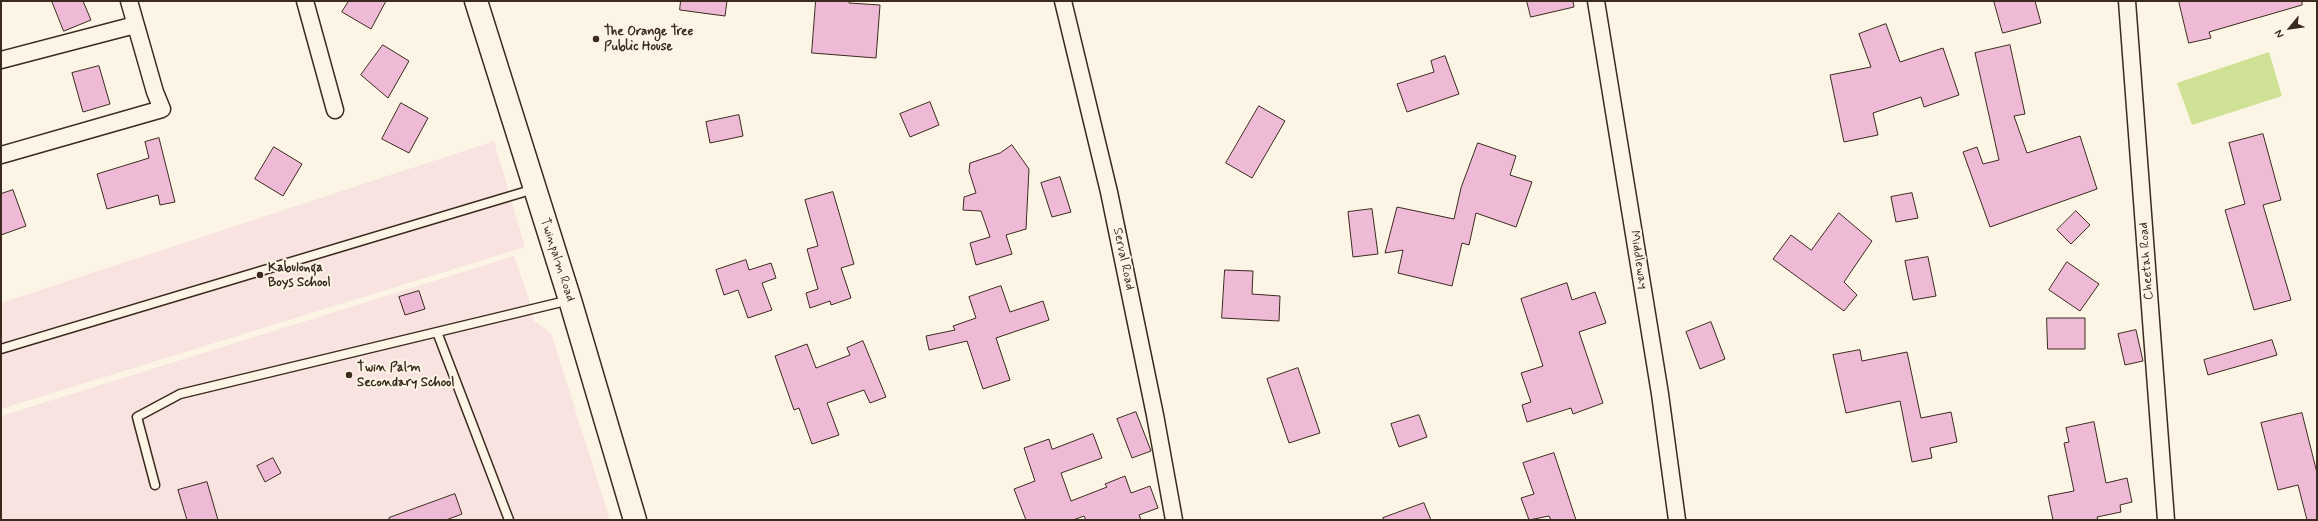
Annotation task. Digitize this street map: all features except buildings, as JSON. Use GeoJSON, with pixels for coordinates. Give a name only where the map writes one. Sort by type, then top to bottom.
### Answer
{"type":"FeatureCollection","features":[{"type":"Feature","properties":{"kind":"main road","name":"Twinpalm Road"},"geometry":{"type":"LineString","coordinates":[[476,1],[570,300],[635,520]]}},
{"type":"Feature","properties":{"kind":"street"},"geometry":{"type":"LineString","coordinates":[[1,155],[162,109],[154,92],[129,1]]}},
{"type":"Feature","properties":{"kind":"street"},"geometry":{"type":"LineString","coordinates":[[305,1],[334,110]]}},
{"type":"Feature","properties":{"kind":"street","name":"Serval Road"},"geometry":{"type":"LineString","coordinates":[[1063,1],[1109,192],[1154,407],[1174,520]]}},
{"type":"Feature","properties":{"kind":"street","name":"Middleway"},"geometry":{"type":"LineString","coordinates":[[1596,1],[1660,394],[1676,520]]}},
{"type":"Feature","properties":{"kind":"street","name":"Cheetah Road"},"geometry":{"type":"LineString","coordinates":[[2127,1],[2166,520]]}},
{"type":"Feature","properties":{"kind":"street"},"geometry":{"type":"LineString","coordinates":[[1,60],[135,25]]}},
{"type":"Feature","properties":{"kind":"lane"},"geometry":{"type":"LineString","coordinates":[[1,349],[534,189]]}},
{"type":"Feature","properties":{"kind":"lane"},"geometry":{"type":"LineString","coordinates":[[155,485],[137,417],[180,394],[570,300]]}},
{"type":"Feature","properties":{"kind":"lane"},"geometry":{"type":"LineString","coordinates":[[437,332],[509,520]]}},
{"type":"Feature","properties":{"kind":"shaded area","name":"Kabulonga Boys School"},"geometry":{"type":"Polygon","coordinates":[[[494,141],[525,247],[1,409],[1,303],[494,141]]]}},
{"type":"Feature","properties":{"kind":"shaded area","name":"Twin Palm Secondary School"},"geometry":{"type":"Polygon","coordinates":[[[514,256],[529,299],[534,321],[551,333],[610,520],[1,520],[1,416],[514,256]]]}},
{"type":"Feature","properties":{"kind":"green space"},"geometry":{"type":"Polygon","coordinates":[[[2269,52],[2282,96],[2192,125],[2177,83],[2269,52]]]}},
{"type":"Feature","properties":{"kind":"place","name":"The Orange Tree Public House"},"geometry":{"type":"Point","coordinates":[596,39]}},
{"type":"Feature","properties":{"kind":"place","name":"Kabulonga Boys School"},"geometry":{"type":"Point","coordinates":[260,275]}},
{"type":"Feature","properties":{"kind":"place","name":"Twin Palm Secondary School"},"geometry":{"type":"Point","coordinates":[349,375]}}]}
